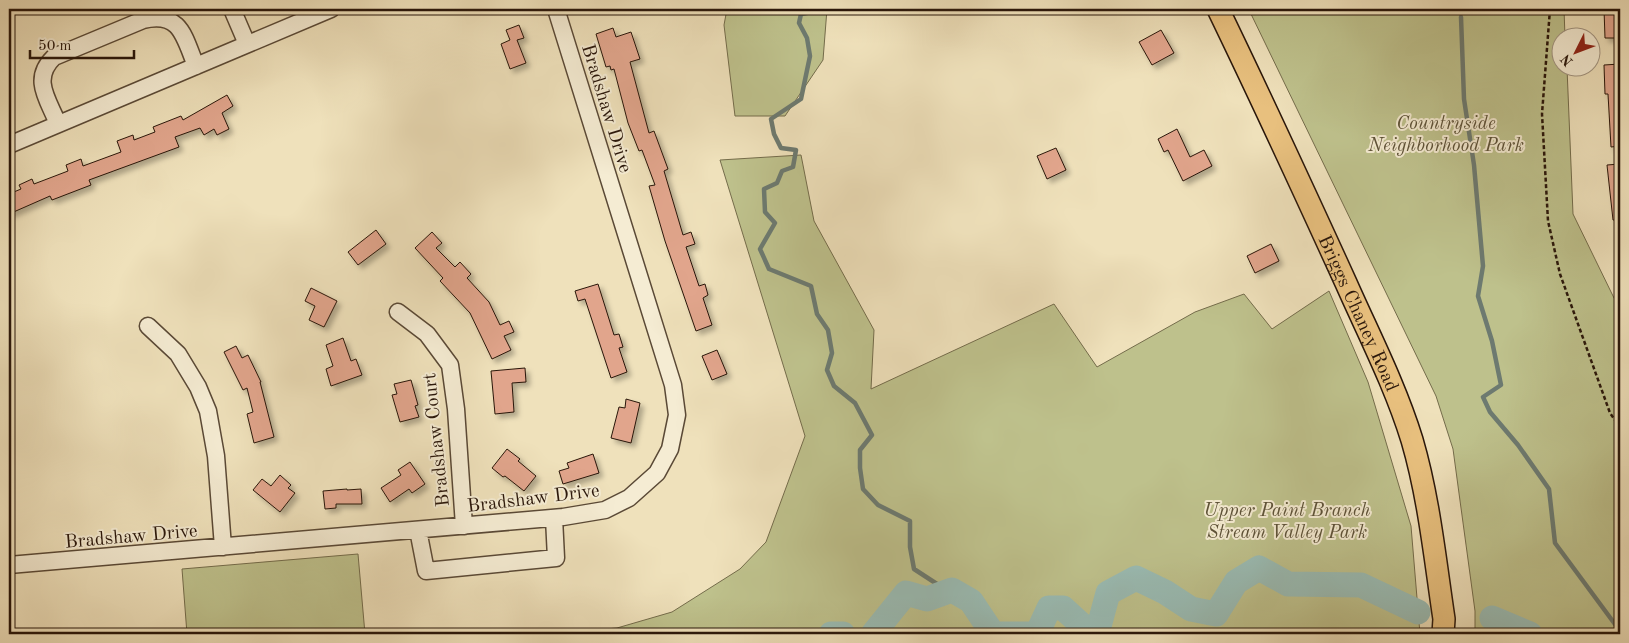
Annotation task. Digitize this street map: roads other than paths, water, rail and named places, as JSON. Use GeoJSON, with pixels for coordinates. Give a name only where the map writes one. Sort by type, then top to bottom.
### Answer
{"type":"FeatureCollection","features":[{"type":"Feature","properties":{"kind":"main road","name":"Briggs Chaney Road"},"geometry":{"type":"LineString","coordinates":[[1218,9],[1311,204],[1346,285],[1386,368],[1412,440],[1431,524],[1444,619],[1443,634]]}},
{"type":"Feature","properties":{"kind":"street"},"geometry":{"type":"LineString","coordinates":[[232,9],[247,44]]}},
{"type":"Feature","properties":{"kind":"street"},"geometry":{"type":"LineString","coordinates":[[9,145],[331,9]]}},
{"type":"Feature","properties":{"kind":"street","name":"Bradshaw Drive"},"geometry":{"type":"LineString","coordinates":[[9,566],[554,518],[605,510],[629,498],[657,473],[670,449],[677,415],[673,385],[556,9]]}},
{"type":"Feature","properties":{"kind":"street"},"geometry":{"type":"LineString","coordinates":[[58,124],[41,83],[42,73],[54,57],[143,20],[165,18],[174,23],[182,33],[196,66]]}},
{"type":"Feature","properties":{"kind":"street","name":"Bradshaw Court"},"geometry":{"type":"LineString","coordinates":[[398,312],[427,334],[450,365],[456,409],[464,526]]}},
{"type":"Feature","properties":{"kind":"street"},"geometry":{"type":"LineString","coordinates":[[148,326],[178,354],[198,387],[208,411],[216,456],[224,546]]}},
{"type":"Feature","properties":{"kind":"street"},"geometry":{"type":"LineString","coordinates":[[418,530],[426,571],[556,558],[554,518]]}},
{"type":"Feature","properties":{"kind":"waterway"},"geometry":{"type":"LineString","coordinates":[[829,9],[801,14],[799,23],[807,38],[810,56],[801,99],[771,119],[774,134],[781,148],[796,150],[793,167],[782,171],[777,183],[764,189],[765,212],[775,223],[760,249],[769,269],[811,286],[817,314],[828,330],[832,353],[827,370],[834,386],[855,403],[872,435],[860,450],[863,489],[878,505],[910,521],[910,547],[914,569],[937,584],[952,590]]}},
{"type":"Feature","properties":{"kind":"waterway"},"geometry":{"type":"LineString","coordinates":[[1461,17],[1464,99],[1474,165],[1483,266],[1478,296],[1492,341],[1501,385],[1483,397],[1490,412],[1518,445],[1549,489],[1555,543],[1620,631]]}},
{"type":"Feature","properties":{"kind":"waterway"},"geometry":{"type":"LineString","coordinates":[[873,634],[906,593],[927,599],[952,590],[971,601],[993,634],[1037,634],[1049,608],[1063,608],[1085,628],[1098,630],[1108,593],[1136,578],[1165,592],[1191,609],[1216,614],[1236,582],[1259,568],[1288,584],[1361,585],[1418,612]]}},
{"type":"Feature","properties":{"kind":"waterway"},"geometry":{"type":"LineString","coordinates":[[1492,618],[1530,634]]}},
{"type":"Feature","properties":{"kind":"waterway"},"geometry":{"type":"LineString","coordinates":[[831,634],[843,634]]}},
{"type":"Feature","properties":{"kind":"park label","name":"Countryside Neighborhood Park"},"geometry":{"type":"Point","coordinates":[1446,133]}},
{"type":"Feature","properties":{"kind":"park label","name":"Upper Paint Branch Stream Valley Park"},"geometry":{"type":"Point","coordinates":[1287,520]}}]}
